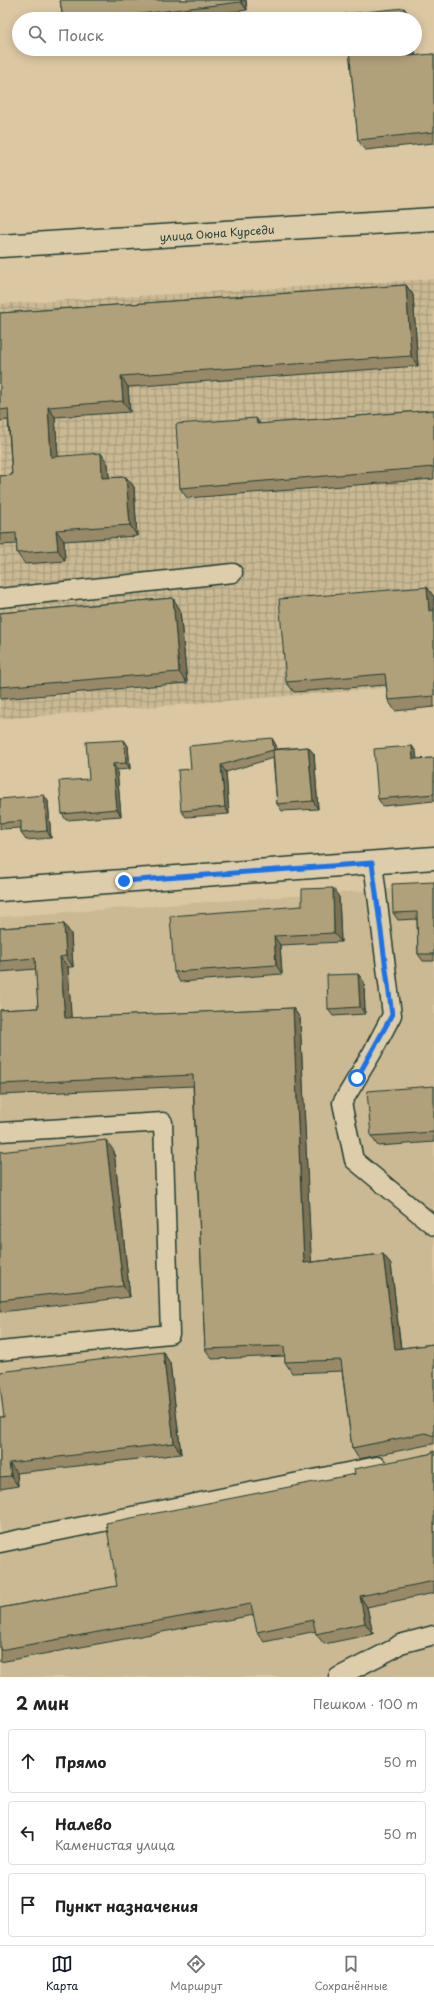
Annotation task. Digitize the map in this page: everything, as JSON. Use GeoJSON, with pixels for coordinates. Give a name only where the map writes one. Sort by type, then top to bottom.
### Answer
{"type":"FeatureCollection","features":[{"type":"Feature","properties":{"kind":"street","name":"улица Оюна Курседи"},"geometry":{"type":"LineString","coordinates":[[0,246],[434,220]]}},
{"type":"Feature","properties":{"kind":"street"},"geometry":{"type":"LineString","coordinates":[[0,890],[434,858]]}},
{"type":"Feature","properties":{"kind":"lane"},"geometry":{"type":"LineString","coordinates":[[0,598],[233,573]]}},
{"type":"Feature","properties":{"kind":"lane"},"geometry":{"type":"LineString","coordinates":[[372,863],[392,1015],[372,1053],[342,1103],[354,1160],[434,1226]]}},
{"type":"Feature","properties":{"kind":"lane"},"geometry":{"type":"LineString","coordinates":[[0,1132],[163,1122],[170,1334],[0,1351]]}},
{"type":"Feature","properties":{"kind":"lane"},"geometry":{"type":"LineString","coordinates":[[0,1543],[395,1462]]}},
{"type":"Feature","properties":{"kind":"lane"},"geometry":{"type":"LineString","coordinates":[[338,1677],[400,1644],[434,1635]]}},
{"type":"Feature","properties":{"kind":"shaded area"},"geometry":{"type":"Polygon","coordinates":[[[434,279],[434,684],[0,719],[0,304],[434,279]]]}},
{"type":"Feature","properties":{"kind":"shaded area"},"geometry":{"type":"Polygon","coordinates":[[[434,886],[434,1677],[0,1677],[0,917],[434,886]]]}},
{"type":"Feature","properties":{"kind":"building"},"geometry":{"type":"Polygon","coordinates":[[[60,0],[241,0],[241,2],[157,12],[62,12],[60,0]]]}},
{"type":"Feature","properties":{"kind":"building"},"geometry":{"type":"Polygon","coordinates":[[[404,8],[404,12],[365,12],[404,8]]]}},
{"type":"Feature","properties":{"kind":"building"},"geometry":{"type":"Polygon","coordinates":[[[434,54],[434,132],[358,140],[350,56],[422,56],[434,54]]]}},
{"type":"Feature","properties":{"kind":"building"},"geometry":{"type":"Polygon","coordinates":[[[406,285],[411,356],[121,376],[123,401],[48,407],[51,457],[101,453],[102,478],[126,477],[130,525],[56,530],[58,550],[17,553],[16,533],[0,534],[0,476],[12,475],[8,409],[0,410],[0,313],[406,285]]]}},
{"type":"Feature","properties":{"kind":"building"},"geometry":{"type":"Polygon","coordinates":[[[434,410],[434,467],[180,488],[176,424],[256,418],[257,424],[434,410]]]}},
{"type":"Feature","properties":{"kind":"building"},"geometry":{"type":"Polygon","coordinates":[[[427,587],[429,611],[434,610],[434,696],[388,700],[385,674],[286,682],[279,599],[427,587]]]}},
{"type":"Feature","properties":{"kind":"building"},"geometry":{"type":"Polygon","coordinates":[[[173,598],[179,672],[0,687],[0,613],[173,598]]]}},
{"type":"Feature","properties":{"kind":"building"},"geometry":{"type":"Polygon","coordinates":[[[272,738],[274,750],[221,765],[225,807],[181,811],[178,770],[191,769],[189,746],[272,738]]]}},
{"type":"Feature","properties":{"kind":"building"},"geometry":{"type":"Polygon","coordinates":[[[124,740],[126,763],[113,764],[117,809],[62,814],[59,781],[89,779],[86,742],[124,740]]]}},
{"type":"Feature","properties":{"kind":"building"},"geometry":{"type":"Polygon","coordinates":[[[412,746],[413,759],[434,758],[434,794],[378,799],[374,749],[412,746]]]}},
{"type":"Feature","properties":{"kind":"building"},"geometry":{"type":"Polygon","coordinates":[[[308,747],[313,801],[277,804],[273,750],[308,747]]]}},
{"type":"Feature","properties":{"kind":"building"},"geometry":{"type":"Polygon","coordinates":[[[44,795],[47,831],[21,833],[21,821],[0,823],[0,799],[44,795]]]}},
{"type":"Feature","properties":{"kind":"building"},"geometry":{"type":"Polygon","coordinates":[[[434,882],[434,954],[418,954],[417,912],[393,913],[392,884],[434,882]]]}},
{"type":"Feature","properties":{"kind":"building"},"geometry":{"type":"Polygon","coordinates":[[[333,888],[334,933],[274,936],[276,965],[174,972],[170,916],[302,906],[302,889],[333,888]]]}},
{"type":"Feature","properties":{"kind":"building"},"geometry":{"type":"Polygon","coordinates":[[[64,924],[66,956],[60,957],[65,1018],[293,1008],[304,1263],[383,1254],[395,1349],[434,1344],[434,1436],[425,1433],[352,1448],[341,1360],[285,1362],[284,1346],[205,1349],[193,1075],[0,1084],[0,1010],[38,1008],[35,958],[0,961],[0,928],[64,924]]]}},
{"type":"Feature","properties":{"kind":"building"},"geometry":{"type":"Polygon","coordinates":[[[358,974],[360,1007],[328,1009],[327,975],[358,974]]]}},
{"type":"Feature","properties":{"kind":"building"},"geometry":{"type":"Polygon","coordinates":[[[434,1086],[434,1132],[371,1136],[367,1091],[434,1086]]]}},
{"type":"Feature","properties":{"kind":"building"},"geometry":{"type":"Polygon","coordinates":[[[106,1140],[123,1286],[0,1300],[0,1152],[106,1140]]]}},
{"type":"Feature","properties":{"kind":"building"},"geometry":{"type":"Polygon","coordinates":[[[163,1352],[174,1443],[9,1463],[11,1476],[0,1477],[0,1417],[4,1417],[0,1372],[163,1352]]]}},
{"type":"Feature","properties":{"kind":"building"},"geometry":{"type":"Polygon","coordinates":[[[434,1451],[434,1581],[360,1596],[365,1623],[316,1634],[313,1620],[257,1632],[251,1604],[0,1650],[0,1608],[117,1586],[106,1523],[355,1474],[354,1469],[429,1454],[434,1451]]]}},
{"type":"Feature","properties":{"kind":"route"},"geometry":{"type":"LineString","coordinates":[[124,881],[372,863],[392,1015],[357,1078]]}}]}
